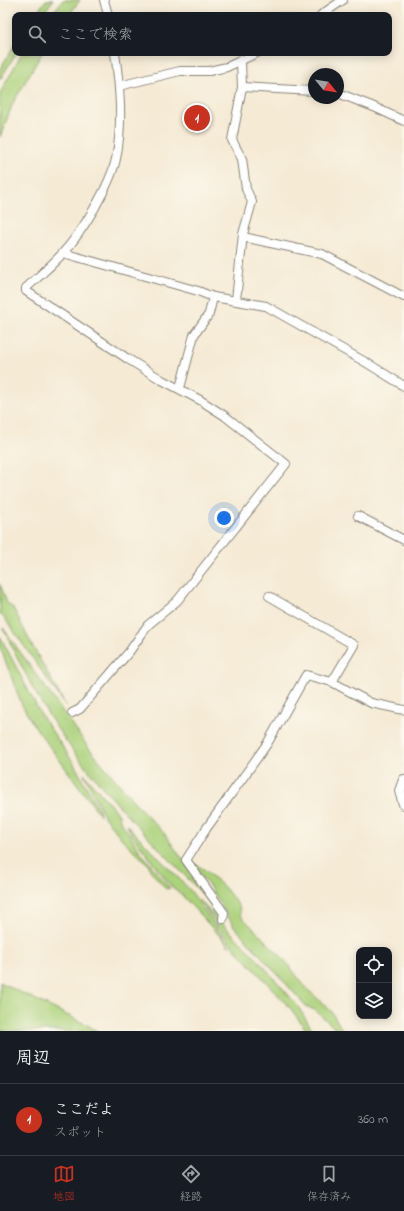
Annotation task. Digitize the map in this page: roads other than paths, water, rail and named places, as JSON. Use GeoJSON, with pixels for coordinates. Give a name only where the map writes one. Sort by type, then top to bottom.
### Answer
{"type":"FeatureCollection","features":[{"type":"Feature","properties":{"kind":"street"},"geometry":{"type":"LineString","coordinates":[[104,0],[107,12]]}},
{"type":"Feature","properties":{"kind":"street"},"geometry":{"type":"LineString","coordinates":[[325,12],[343,0]]}},
{"type":"Feature","properties":{"kind":"street"},"geometry":{"type":"LineString","coordinates":[[72,714],[80,709],[129,652],[148,625],[177,601],[286,464],[225,416],[180,388],[162,380],[128,359],[26,292],[26,288],[63,253],[79,231],[99,199],[115,161],[119,134],[119,86],[115,56]]}},
{"type":"Feature","properties":{"kind":"street"},"geometry":{"type":"LineString","coordinates":[[119,86],[180,71],[210,71],[241,61],[251,56]]}},
{"type":"Feature","properties":{"kind":"street"},"geometry":{"type":"LineString","coordinates":[[236,300],[243,237],[252,202],[246,189],[242,159],[232,140],[242,87],[241,61]]}},
{"type":"Feature","properties":{"kind":"street"},"geometry":{"type":"LineString","coordinates":[[242,87],[308,91]]}},
{"type":"Feature","properties":{"kind":"street"},"geometry":{"type":"LineString","coordinates":[[344,96],[374,107],[404,121]]}},
{"type":"Feature","properties":{"kind":"street"},"geometry":{"type":"LineString","coordinates":[[243,237],[322,254],[404,297]]}},
{"type":"Feature","properties":{"kind":"street"},"geometry":{"type":"LineString","coordinates":[[63,253],[198,291],[213,297],[266,306],[367,363],[404,386]]}},
{"type":"Feature","properties":{"kind":"street"},"geometry":{"type":"LineString","coordinates":[[180,388],[194,335],[209,314],[213,297]]}},
{"type":"Feature","properties":{"kind":"street"},"geometry":{"type":"LineString","coordinates":[[358,516],[404,540]]}},
{"type":"Feature","properties":{"kind":"street"},"geometry":{"type":"LineString","coordinates":[[269,596],[354,645],[332,682]]}},
{"type":"Feature","properties":{"kind":"street"},"geometry":{"type":"LineString","coordinates":[[223,919],[224,912],[186,860],[187,857],[267,744],[306,675],[332,682],[371,703],[404,710]]}},
{"type":"Feature","properties":{"kind":"street"},"geometry":{"type":"LineString","coordinates":[[404,780],[400,791],[404,804]]}},
{"type":"Feature","properties":{"kind":"place","name":"ここだよ"},"geometry":{"type":"Point","coordinates":[197,118]}}]}
